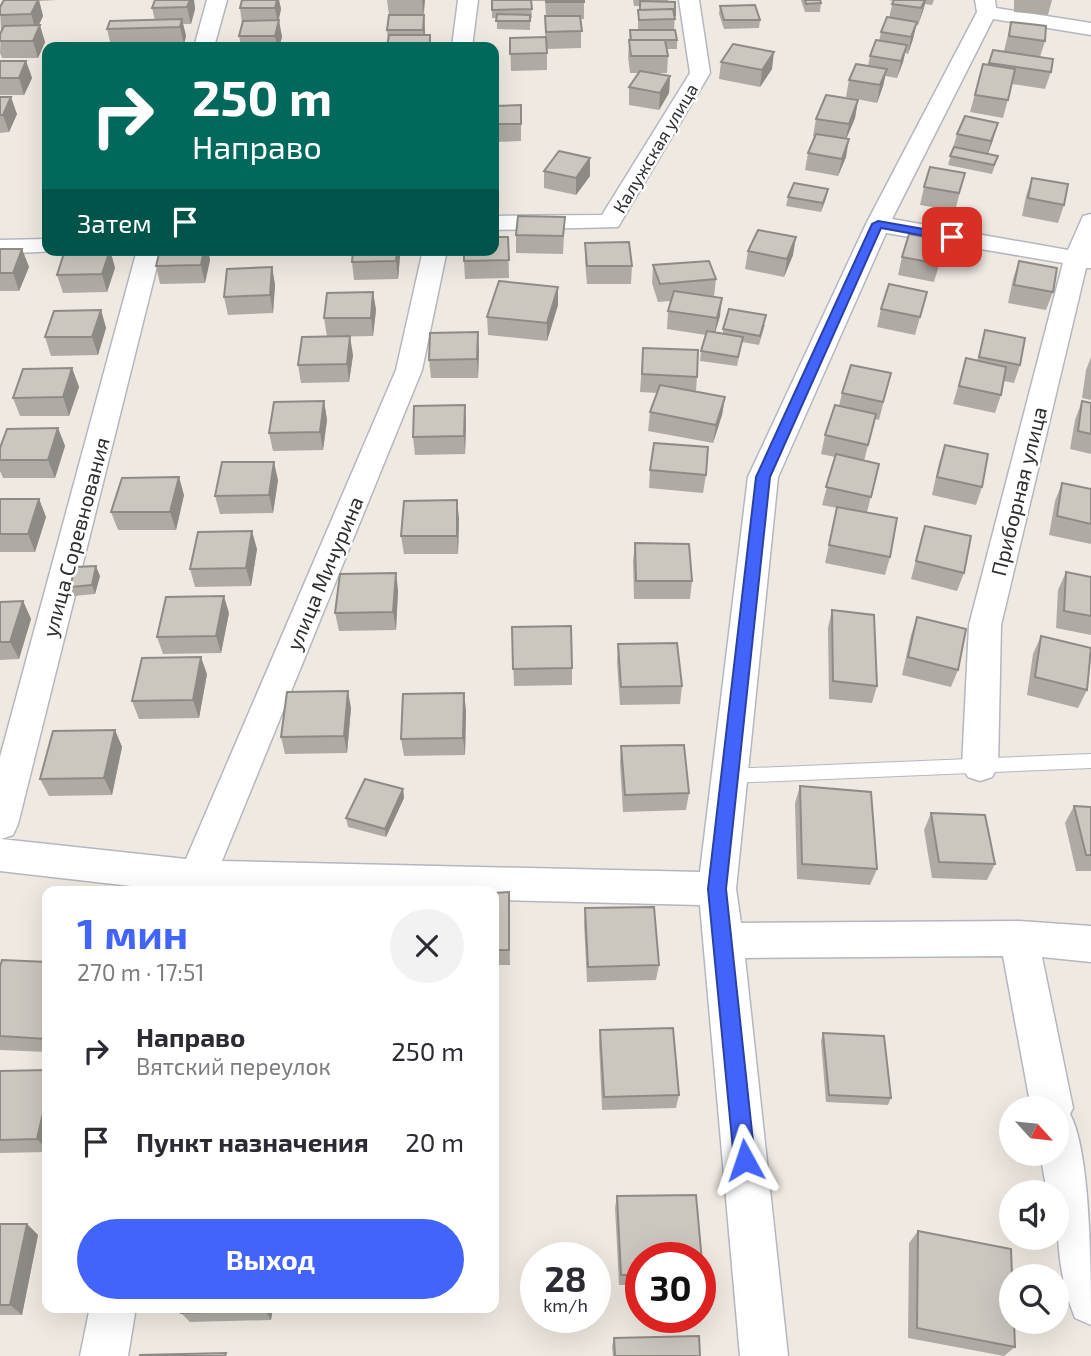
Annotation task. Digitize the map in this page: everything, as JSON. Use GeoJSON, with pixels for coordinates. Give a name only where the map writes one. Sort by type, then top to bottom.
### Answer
{"type":"FeatureCollection","features":[{"type":"Feature","properties":{"kind":"street"},"geometry":{"type":"LineString","coordinates":[[205,42],[217,0]]}},
{"type":"Feature","properties":{"kind":"street"},"geometry":{"type":"LineString","coordinates":[[463,42],[468,0]]}},
{"type":"Feature","properties":{"kind":"street","name":"Калужская улица"},"geometry":{"type":"LineString","coordinates":[[499,223],[610,222],[700,73],[690,0]]}},
{"type":"Feature","properties":{"kind":"street"},"geometry":{"type":"LineString","coordinates":[[764,1356],[717,889],[763,477],[878,224],[986,6],[1091,29]]}},
{"type":"Feature","properties":{"kind":"street","name":"Приборная улица"},"geometry":{"type":"LineString","coordinates":[[980,767],[985,625],[1084,260],[1091,221]]}},
{"type":"Feature","properties":{"kind":"street"},"geometry":{"type":"LineString","coordinates":[[878,224],[1084,260]]}},
{"type":"Feature","properties":{"kind":"street"},"geometry":{"type":"LineString","coordinates":[[0,247],[42,246]]}},
{"type":"Feature","properties":{"kind":"street","name":"улица Соревнования"},"geometry":{"type":"LineString","coordinates":[[0,824],[147,256]]}},
{"type":"Feature","properties":{"kind":"street","name":"улица Мичурина"},"geometry":{"type":"LineString","coordinates":[[195,884],[409,370],[434,256]]}},
{"type":"Feature","properties":{"kind":"street"},"geometry":{"type":"LineString","coordinates":[[0,855],[195,884],[404,886]]}},
{"type":"Feature","properties":{"kind":"street"},"geometry":{"type":"LineString","coordinates":[[499,887],[717,889]]}},
{"type":"Feature","properties":{"kind":"street"},"geometry":{"type":"LineString","coordinates":[[724,941],[1019,939],[1091,944]]}},
{"type":"Feature","properties":{"kind":"street"},"geometry":{"type":"LineString","coordinates":[[1019,939],[1050,1096]]}},
{"type":"Feature","properties":{"kind":"street"},"geometry":{"type":"LineString","coordinates":[[1064,1166],[1091,1302]]}},
{"type":"Feature","properties":{"kind":"street"},"geometry":{"type":"LineString","coordinates":[[104,1356],[112,1313]]}},
{"type":"Feature","properties":{"kind":"lane"},"geometry":{"type":"LineString","coordinates":[[729,776],[1091,761]]}},
{"type":"Feature","properties":{"kind":"building"},"geometry":{"type":"Polygon","coordinates":[[[4,0],[38,0],[31,14],[0,15],[4,0]]]}},
{"type":"Feature","properties":{"kind":"building"},"geometry":{"type":"Polygon","coordinates":[[[155,0],[190,0],[187,7],[152,8],[155,0]]]}},
{"type":"Feature","properties":{"kind":"building"},"geometry":{"type":"Polygon","coordinates":[[[242,0],[277,0],[275,8],[240,8],[242,0]]]}},
{"type":"Feature","properties":{"kind":"building"},"geometry":{"type":"Polygon","coordinates":[[[492,0],[531,0],[532,9],[492,10],[492,0]]]}},
{"type":"Feature","properties":{"kind":"building"},"geometry":{"type":"Polygon","coordinates":[[[584,0],[584,2],[546,2],[584,0]]]}},
{"type":"Feature","properties":{"kind":"building"},"geometry":{"type":"Polygon","coordinates":[[[805,0],[820,0],[821,3],[806,4],[805,0]]]}},
{"type":"Feature","properties":{"kind":"building"},"geometry":{"type":"Polygon","coordinates":[[[894,0],[925,0],[921,8],[892,4],[894,0]]]}},
{"type":"Feature","properties":{"kind":"building"},"geometry":{"type":"Polygon","coordinates":[[[640,1],[675,2],[675,15],[673,9],[640,10],[640,1]]]}},
{"type":"Feature","properties":{"kind":"building"},"geometry":{"type":"Polygon","coordinates":[[[755,5],[760,20],[724,20],[720,6],[755,5]]]}},
{"type":"Feature","properties":{"kind":"building"},"geometry":{"type":"Polygon","coordinates":[[[673,9],[675,19],[639,20],[638,10],[673,9]]]}},
{"type":"Feature","properties":{"kind":"building"},"geometry":{"type":"Polygon","coordinates":[[[497,14],[530,15],[530,21],[496,21],[497,14]]]}},
{"type":"Feature","properties":{"kind":"building"},"geometry":{"type":"Polygon","coordinates":[[[389,15],[424,15],[423,30],[387,30],[389,15]]]}},
{"type":"Feature","properties":{"kind":"building"},"geometry":{"type":"Polygon","coordinates":[[[545,16],[580,16],[582,31],[546,32],[545,16]]]}},
{"type":"Feature","properties":{"kind":"building"},"geometry":{"type":"Polygon","coordinates":[[[887,17],[917,22],[911,37],[881,32],[887,17]]]}},
{"type":"Feature","properties":{"kind":"building"},"geometry":{"type":"Polygon","coordinates":[[[182,19],[180,27],[107,29],[110,21],[182,19]]]}},
{"type":"Feature","properties":{"kind":"building"},"geometry":{"type":"Polygon","coordinates":[[[279,20],[275,36],[239,36],[243,21],[279,20]]]}},
{"type":"Feature","properties":{"kind":"building"},"geometry":{"type":"Polygon","coordinates":[[[1011,22],[1046,26],[1045,41],[1009,36],[1011,22]]]}},
{"type":"Feature","properties":{"kind":"building"},"geometry":{"type":"Polygon","coordinates":[[[40,25],[33,41],[0,41],[4,26],[40,25]]]}},
{"type":"Feature","properties":{"kind":"building"},"geometry":{"type":"Polygon","coordinates":[[[630,30],[675,30],[677,40],[631,40],[630,30]]]}},
{"type":"Feature","properties":{"kind":"building"},"geometry":{"type":"Polygon","coordinates":[[[389,35],[430,35],[430,42],[388,42],[389,35]]]}},
{"type":"Feature","properties":{"kind":"building"},"geometry":{"type":"Polygon","coordinates":[[[546,37],[547,53],[510,54],[510,38],[546,37]]]}},
{"type":"Feature","properties":{"kind":"building"},"geometry":{"type":"Polygon","coordinates":[[[629,40],[665,40],[668,56],[631,56],[629,40]]]}},
{"type":"Feature","properties":{"kind":"building"},"geometry":{"type":"Polygon","coordinates":[[[876,40],[907,45],[901,61],[870,56],[876,40]]]}},
{"type":"Feature","properties":{"kind":"building"},"geometry":{"type":"Polygon","coordinates":[[[733,44],[774,52],[762,70],[721,62],[733,44]]]}},
{"type":"Feature","properties":{"kind":"building"},"geometry":{"type":"Polygon","coordinates":[[[993,50],[1053,59],[1051,72],[989,63],[993,50]]]}},
{"type":"Feature","properties":{"kind":"building"},"geometry":{"type":"Polygon","coordinates":[[[0,61],[26,61],[19,78],[0,78],[0,61]]]}},
{"type":"Feature","properties":{"kind":"building"},"geometry":{"type":"Polygon","coordinates":[[[856,64],[887,69],[880,85],[849,80],[856,64]]]}},
{"type":"Feature","properties":{"kind":"building"},"geometry":{"type":"Polygon","coordinates":[[[983,64],[1015,69],[1008,100],[975,95],[983,64]]]}},
{"type":"Feature","properties":{"kind":"building"},"geometry":{"type":"Polygon","coordinates":[[[640,71],[670,76],[660,93],[629,87],[640,71]]]}},
{"type":"Feature","properties":{"kind":"building"},"geometry":{"type":"Polygon","coordinates":[[[826,95],[858,100],[849,124],[816,119],[826,95]]]}},
{"type":"Feature","properties":{"kind":"building"},"geometry":{"type":"Polygon","coordinates":[[[0,97],[11,97],[3,115],[0,115],[0,97]]]}},
{"type":"Feature","properties":{"kind":"building"},"geometry":{"type":"Polygon","coordinates":[[[521,105],[521,124],[499,124],[499,106],[521,105]]]}},
{"type":"Feature","properties":{"kind":"building"},"geometry":{"type":"Polygon","coordinates":[[[965,116],[998,123],[991,141],[957,134],[965,116]]]}},
{"type":"Feature","properties":{"kind":"building"},"geometry":{"type":"Polygon","coordinates":[[[816,134],[849,139],[842,159],[808,153],[816,134]]]}},
{"type":"Feature","properties":{"kind":"building"},"geometry":{"type":"Polygon","coordinates":[[[954,147],[998,156],[994,165],[950,156],[954,147]]]}},
{"type":"Feature","properties":{"kind":"building"},"geometry":{"type":"Polygon","coordinates":[[[559,151],[590,158],[576,178],[544,171],[559,151]]]}},
{"type":"Feature","properties":{"kind":"building"},"geometry":{"type":"Polygon","coordinates":[[[930,167],[965,173],[959,193],[924,187],[930,167]]]}},
{"type":"Feature","properties":{"kind":"building"},"geometry":{"type":"Polygon","coordinates":[[[1032,178],[1068,184],[1064,205],[1028,198],[1032,178]]]}},
{"type":"Feature","properties":{"kind":"building"},"geometry":{"type":"Polygon","coordinates":[[[794,183],[828,189],[823,203],[788,197],[794,183]]]}},
{"type":"Feature","properties":{"kind":"building"},"geometry":{"type":"Polygon","coordinates":[[[518,216],[565,217],[563,236],[516,235],[518,216]]]}},
{"type":"Feature","properties":{"kind":"building"},"geometry":{"type":"Polygon","coordinates":[[[758,230],[796,237],[787,259],[748,251],[758,230]]]}},
{"type":"Feature","properties":{"kind":"building"},"geometry":{"type":"Polygon","coordinates":[[[909,234],[946,241],[939,264],[902,257],[909,234]]]}},
{"type":"Feature","properties":{"kind":"building"},"geometry":{"type":"Polygon","coordinates":[[[499,237],[508,237],[509,260],[464,261],[464,256],[499,256],[499,237]]]}},
{"type":"Feature","properties":{"kind":"building"},"geometry":{"type":"Polygon","coordinates":[[[629,242],[632,266],[587,266],[585,243],[629,242]]]}},
{"type":"Feature","properties":{"kind":"building"},"geometry":{"type":"Polygon","coordinates":[[[0,249],[22,249],[13,273],[0,273],[0,249]]]}},
{"type":"Feature","properties":{"kind":"building"},"geometry":{"type":"Polygon","coordinates":[[[63,256],[108,256],[102,274],[57,275],[63,256]]]}},
{"type":"Feature","properties":{"kind":"building"},"geometry":{"type":"Polygon","coordinates":[[[158,256],[203,256],[201,265],[156,266],[158,256]]]}},
{"type":"Feature","properties":{"kind":"building"},"geometry":{"type":"Polygon","coordinates":[[[352,256],[396,256],[396,261],[352,262],[352,256]]]}},
{"type":"Feature","properties":{"kind":"building"},"geometry":{"type":"Polygon","coordinates":[[[709,261],[716,279],[660,284],[653,265],[709,261]]]}},
{"type":"Feature","properties":{"kind":"building"},"geometry":{"type":"Polygon","coordinates":[[[1019,261],[1057,268],[1053,292],[1014,285],[1019,261]]]}},
{"type":"Feature","properties":{"kind":"building"},"geometry":{"type":"Polygon","coordinates":[[[272,267],[270,295],[224,297],[227,269],[272,267]]]}},
{"type":"Feature","properties":{"kind":"building"},"geometry":{"type":"Polygon","coordinates":[[[499,281],[558,287],[547,323],[487,317],[499,281]]]}},
{"type":"Feature","properties":{"kind":"building"},"geometry":{"type":"Polygon","coordinates":[[[889,284],[927,292],[920,317],[881,309],[889,284]]]}},
{"type":"Feature","properties":{"kind":"building"},"geometry":{"type":"Polygon","coordinates":[[[674,291],[722,298],[717,318],[668,311],[674,291]]]}},
{"type":"Feature","properties":{"kind":"building"},"geometry":{"type":"Polygon","coordinates":[[[373,292],[371,318],[324,318],[327,293],[373,292]]]}},
{"type":"Feature","properties":{"kind":"building"},"geometry":{"type":"Polygon","coordinates":[[[729,309],[766,315],[760,336],[723,329],[729,309]]]}},
{"type":"Feature","properties":{"kind":"building"},"geometry":{"type":"Polygon","coordinates":[[[101,310],[92,337],[45,337],[54,311],[101,310]]]}},
{"type":"Feature","properties":{"kind":"building"},"geometry":{"type":"Polygon","coordinates":[[[985,330],[1025,338],[1020,365],[979,357],[985,330]]]}},
{"type":"Feature","properties":{"kind":"building"},"geometry":{"type":"Polygon","coordinates":[[[707,331],[743,337],[738,357],[701,351],[707,331]]]}},
{"type":"Feature","properties":{"kind":"building"},"geometry":{"type":"Polygon","coordinates":[[[478,332],[477,359],[429,360],[430,333],[478,332]]]}},
{"type":"Feature","properties":{"kind":"building"},"geometry":{"type":"Polygon","coordinates":[[[350,336],[347,364],[298,365],[302,337],[350,336]]]}},
{"type":"Feature","properties":{"kind":"building"},"geometry":{"type":"Polygon","coordinates":[[[643,348],[698,350],[697,377],[642,374],[643,348]]]}},
{"type":"Feature","properties":{"kind":"building"},"geometry":{"type":"Polygon","coordinates":[[[966,358],[1006,367],[1001,395],[959,386],[966,358]]]}},
{"type":"Feature","properties":{"kind":"building"},"geometry":{"type":"Polygon","coordinates":[[[851,365],[891,373],[883,402],[842,393],[851,365]]]}},
{"type":"Feature","properties":{"kind":"building"},"geometry":{"type":"Polygon","coordinates":[[[72,368],[63,397],[13,398],[23,369],[72,368]]]}},
{"type":"Feature","properties":{"kind":"building"},"geometry":{"type":"Polygon","coordinates":[[[660,385],[725,397],[716,425],[650,412],[660,385]]]}},
{"type":"Feature","properties":{"kind":"building"},"geometry":{"type":"Polygon","coordinates":[[[324,401],[320,432],[269,433],[274,402],[324,401]]]}},
{"type":"Feature","properties":{"kind":"building"},"geometry":{"type":"Polygon","coordinates":[[[1082,401],[1091,403],[1091,434],[1078,431],[1082,401]]]}},
{"type":"Feature","properties":{"kind":"building"},"geometry":{"type":"Polygon","coordinates":[[[465,405],[464,436],[413,437],[414,406],[465,405]]]}},
{"type":"Feature","properties":{"kind":"building"},"geometry":{"type":"Polygon","coordinates":[[[835,405],[876,414],[868,445],[825,435],[835,405]]]}},
{"type":"Feature","properties":{"kind":"building"},"geometry":{"type":"Polygon","coordinates":[[[58,428],[48,460],[0,460],[0,448],[7,429],[58,428]]]}},
{"type":"Feature","properties":{"kind":"building"},"geometry":{"type":"Polygon","coordinates":[[[654,443],[708,447],[706,475],[650,470],[654,443]]]}},
{"type":"Feature","properties":{"kind":"building"},"geometry":{"type":"Polygon","coordinates":[[[945,445],[988,454],[982,487],[937,477],[945,445]]]}},
{"type":"Feature","properties":{"kind":"building"},"geometry":{"type":"Polygon","coordinates":[[[836,454],[879,464],[871,497],[826,487],[836,454]]]}},
{"type":"Feature","properties":{"kind":"building"},"geometry":{"type":"Polygon","coordinates":[[[222,462],[274,462],[269,495],[215,496],[222,462]]]}},
{"type":"Feature","properties":{"kind":"building"},"geometry":{"type":"Polygon","coordinates":[[[179,477],[170,512],[111,512],[122,478],[179,477]]]}},
{"type":"Feature","properties":{"kind":"building"},"geometry":{"type":"Polygon","coordinates":[[[1062,483],[1091,489],[1091,524],[1057,516],[1062,483]]]}},
{"type":"Feature","properties":{"kind":"building"},"geometry":{"type":"Polygon","coordinates":[[[0,499],[39,499],[28,534],[0,534],[0,499]]]}},
{"type":"Feature","properties":{"kind":"building"},"geometry":{"type":"Polygon","coordinates":[[[457,500],[457,536],[401,536],[404,501],[457,500]]]}},
{"type":"Feature","properties":{"kind":"building"},"geometry":{"type":"Polygon","coordinates":[[[837,507],[897,518],[890,557],[829,545],[837,507]]]}},
{"type":"Feature","properties":{"kind":"building"},"geometry":{"type":"Polygon","coordinates":[[[925,526],[971,536],[964,573],[916,561],[925,526]]]}},
{"type":"Feature","properties":{"kind":"building"},"geometry":{"type":"Polygon","coordinates":[[[252,531],[246,568],[190,569],[198,532],[252,531]]]}},
{"type":"Feature","properties":{"kind":"building"},"geometry":{"type":"Polygon","coordinates":[[[635,543],[689,544],[692,581],[636,581],[635,543]]]}},
{"type":"Feature","properties":{"kind":"building"},"geometry":{"type":"Polygon","coordinates":[[[96,566],[92,585],[70,587],[75,567],[96,566]]]}},
{"type":"Feature","properties":{"kind":"building"},"geometry":{"type":"Polygon","coordinates":[[[1066,572],[1091,577],[1091,616],[1064,611],[1066,572]]]}},
{"type":"Feature","properties":{"kind":"building"},"geometry":{"type":"Polygon","coordinates":[[[396,573],[393,612],[335,613],[340,574],[396,573]]]}},
{"type":"Feature","properties":{"kind":"building"},"geometry":{"type":"Polygon","coordinates":[[[224,596],[216,636],[157,637],[166,597],[224,596]]]}},
{"type":"Feature","properties":{"kind":"building"},"geometry":{"type":"Polygon","coordinates":[[[23,601],[10,642],[0,642],[0,602],[23,601]]]}},
{"type":"Feature","properties":{"kind":"building"},"geometry":{"type":"Polygon","coordinates":[[[832,610],[874,615],[877,686],[833,681],[832,610]]]}},
{"type":"Feature","properties":{"kind":"building"},"geometry":{"type":"Polygon","coordinates":[[[917,617],[966,629],[958,670],[908,657],[917,617]]]}},
{"type":"Feature","properties":{"kind":"building"},"geometry":{"type":"Polygon","coordinates":[[[571,626],[572,668],[513,669],[512,627],[571,626]]]}},
{"type":"Feature","properties":{"kind":"building"},"geometry":{"type":"Polygon","coordinates":[[[1041,636],[1091,648],[1087,690],[1035,677],[1041,636]]]}},
{"type":"Feature","properties":{"kind":"building"},"geometry":{"type":"Polygon","coordinates":[[[677,643],[682,686],[621,687],[618,644],[677,643]]]}},
{"type":"Feature","properties":{"kind":"building"},"geometry":{"type":"Polygon","coordinates":[[[201,657],[193,700],[132,701],[142,658],[201,657]]]}},
{"type":"Feature","properties":{"kind":"building"},"geometry":{"type":"Polygon","coordinates":[[[348,691],[344,736],[281,737],[287,692],[348,691]]]}},
{"type":"Feature","properties":{"kind":"building"},"geometry":{"type":"Polygon","coordinates":[[[464,693],[463,738],[401,739],[403,694],[464,693]]]}},
{"type":"Feature","properties":{"kind":"building"},"geometry":{"type":"Polygon","coordinates":[[[115,730],[104,778],[40,779],[53,731],[115,730]]]}},
{"type":"Feature","properties":{"kind":"building"},"geometry":{"type":"Polygon","coordinates":[[[684,745],[689,793],[625,795],[621,746],[684,745]]]}},
{"type":"Feature","properties":{"kind":"building"},"geometry":{"type":"Polygon","coordinates":[[[365,779],[403,789],[385,829],[346,818],[365,779]]]}},
{"type":"Feature","properties":{"kind":"building"},"geometry":{"type":"Polygon","coordinates":[[[800,786],[871,792],[877,869],[802,864],[800,786]]]}},
{"type":"Feature","properties":{"kind":"building"},"geometry":{"type":"Polygon","coordinates":[[[1074,806],[1091,807],[1091,855],[1086,855],[1074,806]]]}},
{"type":"Feature","properties":{"kind":"building"},"geometry":{"type":"Polygon","coordinates":[[[931,813],[985,815],[995,864],[939,862],[931,813]]]}},
{"type":"Feature","properties":{"kind":"building"},"geometry":{"type":"Polygon","coordinates":[[[509,892],[509,950],[499,950],[499,893],[509,892]]]}},
{"type":"Feature","properties":{"kind":"building"},"geometry":{"type":"Polygon","coordinates":[[[654,907],[659,965],[588,967],[585,908],[654,907]]]}},
{"type":"Feature","properties":{"kind":"building"},"geometry":{"type":"Polygon","coordinates":[[[2,960],[42,962],[42,1039],[0,1036],[2,960]]]}},
{"type":"Feature","properties":{"kind":"building"},"geometry":{"type":"Polygon","coordinates":[[[673,1028],[679,1095],[604,1097],[600,1030],[673,1028]]]}},
{"type":"Feature","properties":{"kind":"building"},"geometry":{"type":"Polygon","coordinates":[[[823,1033],[884,1036],[891,1098],[829,1095],[823,1033]]]}},
{"type":"Feature","properties":{"kind":"building"},"geometry":{"type":"Polygon","coordinates":[[[42,1070],[42,1117],[37,1139],[0,1140],[0,1071],[42,1070]]]}},
{"type":"Feature","properties":{"kind":"building"},"geometry":{"type":"Polygon","coordinates":[[[696,1195],[700,1242],[625,1242],[625,1275],[621,1275],[617,1196],[696,1195]]]}},
{"type":"Feature","properties":{"kind":"building"},"geometry":{"type":"Polygon","coordinates":[[[0,1224],[27,1224],[10,1305],[0,1305],[0,1224]]]}},
{"type":"Feature","properties":{"kind":"building"},"geometry":{"type":"Polygon","coordinates":[[[918,1231],[999,1247],[999,1250],[1011,1250],[1012,1264],[999,1264],[999,1334],[1014,1334],[1015,1347],[917,1328],[918,1231]]]}},
{"type":"Feature","properties":{"kind":"building"},"geometry":{"type":"Polygon","coordinates":[[[699,1336],[700,1356],[615,1356],[614,1338],[699,1336]]]}},
{"type":"Feature","properties":{"kind":"building"},"geometry":{"type":"Polygon","coordinates":[[[226,1353],[225,1356],[140,1356],[140,1355],[226,1353]]]}},
{"type":"Feature","properties":{"kind":"route"},"geometry":{"type":"LineString","coordinates":[[745,1160],[717,889],[763,477],[878,224],[952,237]]}}]}
